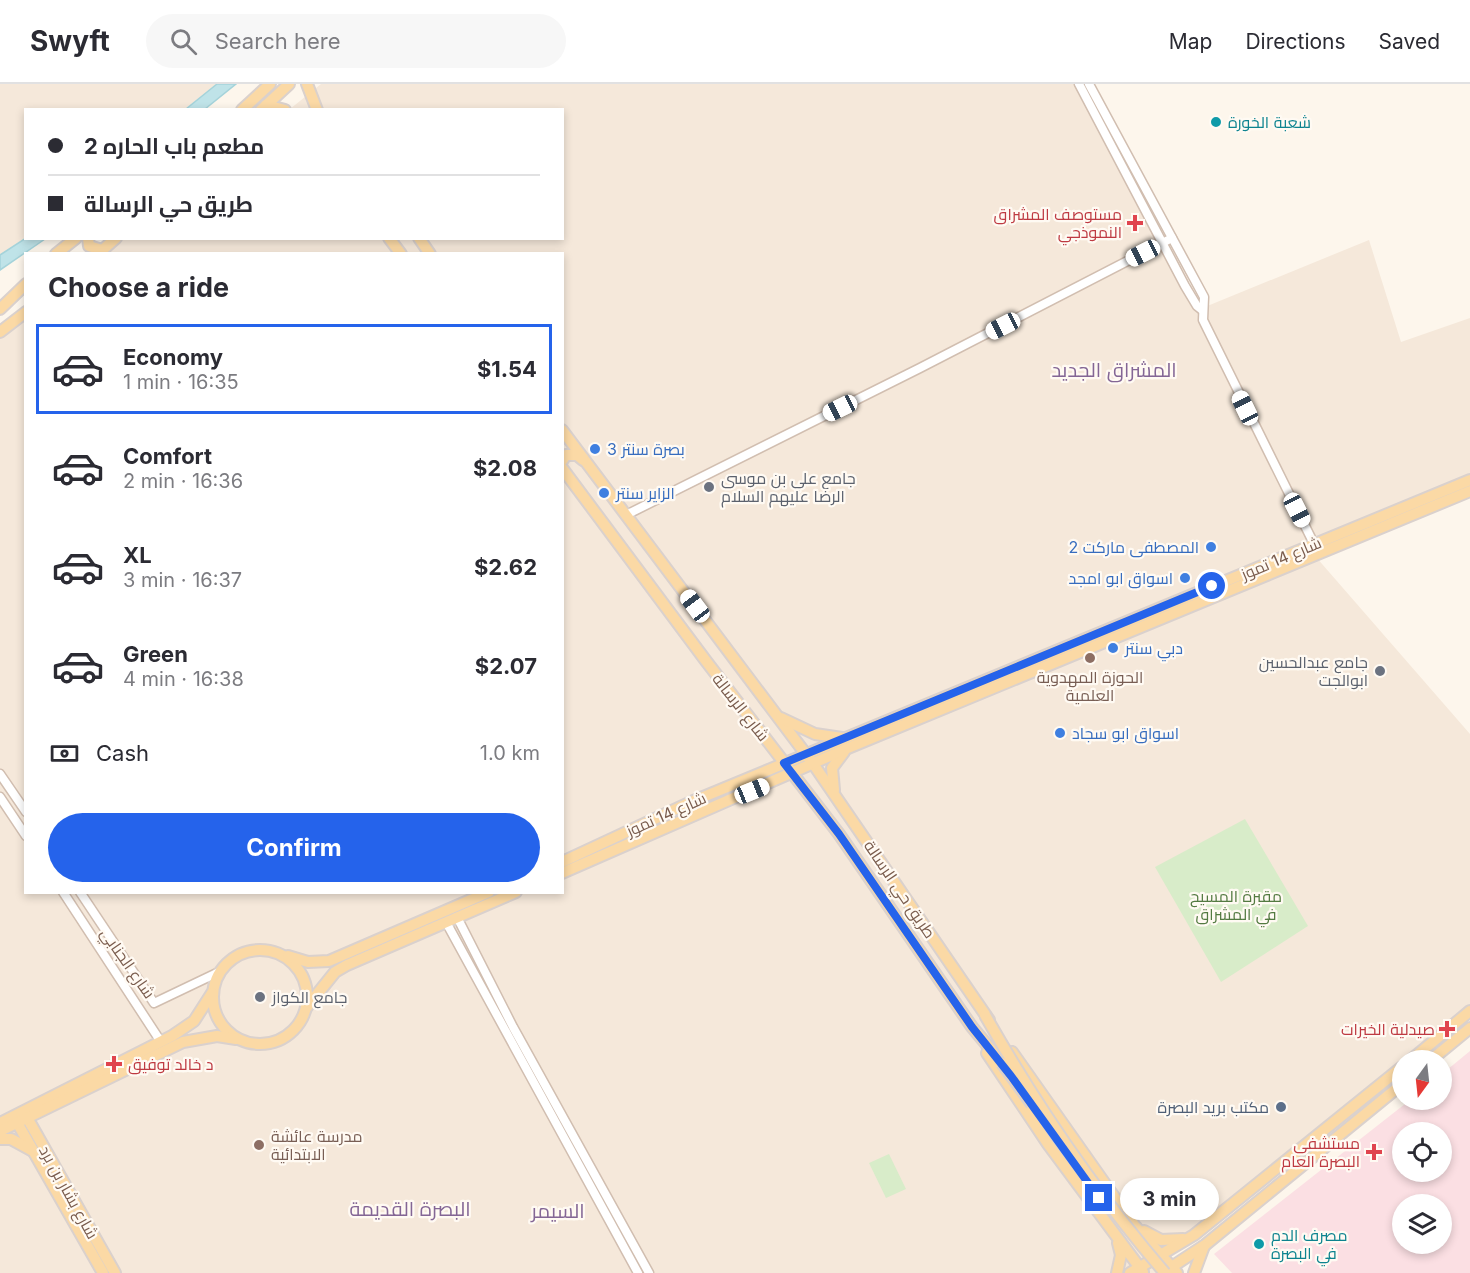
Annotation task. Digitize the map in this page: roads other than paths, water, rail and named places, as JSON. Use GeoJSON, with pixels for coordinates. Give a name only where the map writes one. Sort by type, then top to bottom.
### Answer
{"type":"FeatureCollection","features":[{"type":"Feature","properties":{"kind":"main road"},"geometry":{"type":"LineString","coordinates":[[244,108],[270,84]]}},
{"type":"Feature","properties":{"kind":"main road"},"geometry":{"type":"LineString","coordinates":[[263,107],[289,84]]}},
{"type":"Feature","properties":{"kind":"main road"},"geometry":{"type":"LineString","coordinates":[[307,84],[316,108]]}},
{"type":"Feature","properties":{"kind":"main road"},"geometry":{"type":"LineString","coordinates":[[59,252],[74,240]]}},
{"type":"Feature","properties":{"kind":"main road"},"geometry":{"type":"LineString","coordinates":[[88,240],[89,246],[100,252],[114,240]]}},
{"type":"Feature","properties":{"kind":"main road"},"geometry":{"type":"LineString","coordinates":[[0,309],[24,286]]}},
{"type":"Feature","properties":{"kind":"main road"},"geometry":{"type":"LineString","coordinates":[[0,332],[24,314]]}},
{"type":"Feature","properties":{"kind":"main road","name":"شارع الرسالة"},"geometry":{"type":"LineString","coordinates":[[564,434],[814,765]]}},
{"type":"Feature","properties":{"kind":"main road"},"geometry":{"type":"LineString","coordinates":[[564,468],[566,455],[577,455],[588,464]]}},
{"type":"Feature","properties":{"kind":"main road","name":"شارع الرسالة"},"geometry":{"type":"LineString","coordinates":[[564,468],[793,774],[972,1027],[1002,1063],[1117,1225],[1155,1273]]}},
{"type":"Feature","properties":{"kind":"main road","name":"شارع 14 تموز"},"geometry":{"type":"LineString","coordinates":[[564,872],[814,765],[847,743],[1470,480]]}},
{"type":"Feature","properties":{"kind":"main road","name":"شارع 14 تموز"},"geometry":{"type":"LineString","coordinates":[[564,861],[691,802],[806,754],[847,743],[1470,491]]}},
{"type":"Feature","properties":{"kind":"main road"},"geometry":{"type":"LineString","coordinates":[[777,716],[806,731],[847,743],[832,768],[836,796]]}},
{"type":"Feature","properties":{"kind":"main road"},"geometry":{"type":"LineString","coordinates":[[758,775],[768,765],[769,759],[761,732]]}},
{"type":"Feature","properties":{"kind":"main road","name":"طريق حي الرسالة"},"geometry":{"type":"LineString","coordinates":[[814,765],[985,1015],[1134,1225],[1160,1255],[1169,1272]]}},
{"type":"Feature","properties":{"kind":"main road"},"geometry":{"type":"LineString","coordinates":[[752,791],[775,784],[788,784],[817,807]]}},
{"type":"Feature","properties":{"kind":"main road"},"geometry":{"type":"LineString","coordinates":[[0,1131],[161,1042],[194,1021],[213,993],[221,971],[238,954],[254,950],[281,954],[308,962],[328,961],[484,894]]}},
{"type":"Feature","properties":{"kind":"main road"},"geometry":{"type":"LineString","coordinates":[[0,1123],[48,1109],[183,1042],[217,1036],[256,1044],[279,1040],[297,1026],[306,1008],[335,972],[346,965],[511,894]]}},
{"type":"Feature","properties":{"kind":"main road"},"geometry":{"type":"LineString","coordinates":[[281,954],[292,962],[301,974],[306,987],[306,1008]]}},
{"type":"Feature","properties":{"kind":"main road"},"geometry":{"type":"LineString","coordinates":[[213,993],[213,1004],[222,1024],[238,1039]]}},
{"type":"Feature","properties":{"kind":"main road"},"geometry":{"type":"LineString","coordinates":[[1423,1050],[1470,1011]]}},
{"type":"Feature","properties":{"kind":"main road","name":"طريق حي الرسالة"},"geometry":{"type":"LineString","coordinates":[[985,1015],[1006,1053],[1078,1159],[1169,1272]]}},
{"type":"Feature","properties":{"kind":"main road"},"geometry":{"type":"LineString","coordinates":[[972,1027],[993,1064],[1138,1271],[1194,1235],[1392,1075]]}},
{"type":"Feature","properties":{"kind":"main road"},"geometry":{"type":"LineString","coordinates":[[1443,1050],[1470,1028]]}},
{"type":"Feature","properties":{"kind":"main road"},"geometry":{"type":"LineString","coordinates":[[1169,1272],[1392,1092]]}},
{"type":"Feature","properties":{"kind":"main road"},"geometry":{"type":"LineString","coordinates":[[0,1138],[38,1147],[38,1132],[48,1109]]}},
{"type":"Feature","properties":{"kind":"main road","name":"شارع بشار بن برد"},"geometry":{"type":"LineString","coordinates":[[21,1118],[115,1273]]}},
{"type":"Feature","properties":{"kind":"main road","name":"شارع بشار بن برد"},"geometry":{"type":"LineString","coordinates":[[38,1147],[103,1273]]}},
{"type":"Feature","properties":{"kind":"main road"},"geometry":{"type":"LineString","coordinates":[[1134,1225],[1161,1240],[1194,1235]]}},
{"type":"Feature","properties":{"kind":"main road"},"geometry":{"type":"LineString","coordinates":[[1115,1237],[1121,1255],[1117,1273]]}},
{"type":"Feature","properties":{"kind":"main road"},"geometry":{"type":"LineString","coordinates":[[1194,1273],[1204,1245]]}},
{"type":"Feature","properties":{"kind":"street"},"geometry":{"type":"LineString","coordinates":[[1079,84],[1162,243],[1197,306],[1202,310]]}},
{"type":"Feature","properties":{"kind":"street"},"geometry":{"type":"LineString","coordinates":[[1089,84],[1204,297],[1203,320],[1314,544]]}},
{"type":"Feature","properties":{"kind":"street"},"geometry":{"type":"LineString","coordinates":[[626,515],[920,368],[1172,238]]}},
{"type":"Feature","properties":{"kind":"street"},"geometry":{"type":"LineString","coordinates":[[0,774],[24,809]]}},
{"type":"Feature","properties":{"kind":"street"},"geometry":{"type":"LineString","coordinates":[[0,797],[24,833]]}},
{"type":"Feature","properties":{"kind":"street","name":"شارع الجنابي"},"geometry":{"type":"LineString","coordinates":[[64,894],[161,1042]]}},
{"type":"Feature","properties":{"kind":"street","name":"شارع الجنابي"},"geometry":{"type":"LineString","coordinates":[[81,894],[154,1003],[221,971]]}},
{"type":"Feature","properties":{"kind":"street"},"geometry":{"type":"LineString","coordinates":[[452,920],[638,1273]]}},
{"type":"Feature","properties":{"kind":"street"},"geometry":{"type":"LineString","coordinates":[[452,920],[649,1273]]}},
{"type":"Feature","properties":{"kind":"water"},"geometry":{"type":"Polygon","coordinates":[[[217,84],[236,84],[206,108],[187,108],[217,84]]]}},
{"type":"Feature","properties":{"kind":"water"},"geometry":{"type":"Polygon","coordinates":[[[24,239],[44,240],[0,270],[0,255],[24,239]]]}},
{"type":"Feature","properties":{"kind":"place","name":"شعبة الخورة"},"geometry":{"type":"Point","coordinates":[1216,122]}},
{"type":"Feature","properties":{"kind":"place","name":"مستوصف المشراق النموذجي"},"geometry":{"type":"Point","coordinates":[1135,223]}},
{"type":"Feature","properties":{"kind":"place","name":"بصرة سنتر 3"},"geometry":{"type":"Point","coordinates":[595,449]}},
{"type":"Feature","properties":{"kind":"place","name":"جامع علي بن موسى الرضا عليهم السلام"},"geometry":{"type":"Point","coordinates":[709,487]}},
{"type":"Feature","properties":{"kind":"place","name":"الزاير سنتر"},"geometry":{"type":"Point","coordinates":[604,493]}},
{"type":"Feature","properties":{"kind":"place","name":"المصطفى ماركت 2"},"geometry":{"type":"Point","coordinates":[1211,547]}},
{"type":"Feature","properties":{"kind":"place","name":"اسواق ابو امجد"},"geometry":{"type":"Point","coordinates":[1185,578]}},
{"type":"Feature","properties":{"kind":"place","name":"دبي سنتر"},"geometry":{"type":"Point","coordinates":[1113,648]}},
{"type":"Feature","properties":{"kind":"place","name":"الحوزة المهدوية العلمية"},"geometry":{"type":"Point","coordinates":[1090,658]}},
{"type":"Feature","properties":{"kind":"place","name":"جامع عبدالحسين ابوالجت"},"geometry":{"type":"Point","coordinates":[1380,671]}},
{"type":"Feature","properties":{"kind":"place","name":"اسواق ابو سجاد"},"geometry":{"type":"Point","coordinates":[1060,733]}},
{"type":"Feature","properties":{"kind":"place","name":"جامع الكواز"},"geometry":{"type":"Point","coordinates":[260,997]}},
{"type":"Feature","properties":{"kind":"place","name":"صيدلية الخيرات"},"geometry":{"type":"Point","coordinates":[1447,1029]}},
{"type":"Feature","properties":{"kind":"place","name":"د خالد توفيق"},"geometry":{"type":"Point","coordinates":[114,1064]}},
{"type":"Feature","properties":{"kind":"place","name":"مكتب بريد البصرة"},"geometry":{"type":"Point","coordinates":[1281,1107]}},
{"type":"Feature","properties":{"kind":"place","name":"مدرسة عائشة الابتدائية"},"geometry":{"type":"Point","coordinates":[259,1145]}},
{"type":"Feature","properties":{"kind":"place","name":"مستشفى البصرة العام"},"geometry":{"type":"Point","coordinates":[1374,1152]}},
{"type":"Feature","properties":{"kind":"place","name":"مصرف الدم في البصرة"},"geometry":{"type":"Point","coordinates":[1259,1244]}},
{"type":"Feature","properties":{"kind":"district","name":"المشراق الجديد"},"geometry":{"type":"Point","coordinates":[1114,370]}},
{"type":"Feature","properties":{"kind":"district","name":"البصرة القديمة"},"geometry":{"type":"Point","coordinates":[410,1209]}},
{"type":"Feature","properties":{"kind":"district","name":"السيمر"},"geometry":{"type":"Point","coordinates":[558,1211]}},
{"type":"Feature","properties":{"kind":"park label","name":"مقبرة المسيح في المشراق"},"geometry":{"type":"Point","coordinates":[1236,905]}}]}
